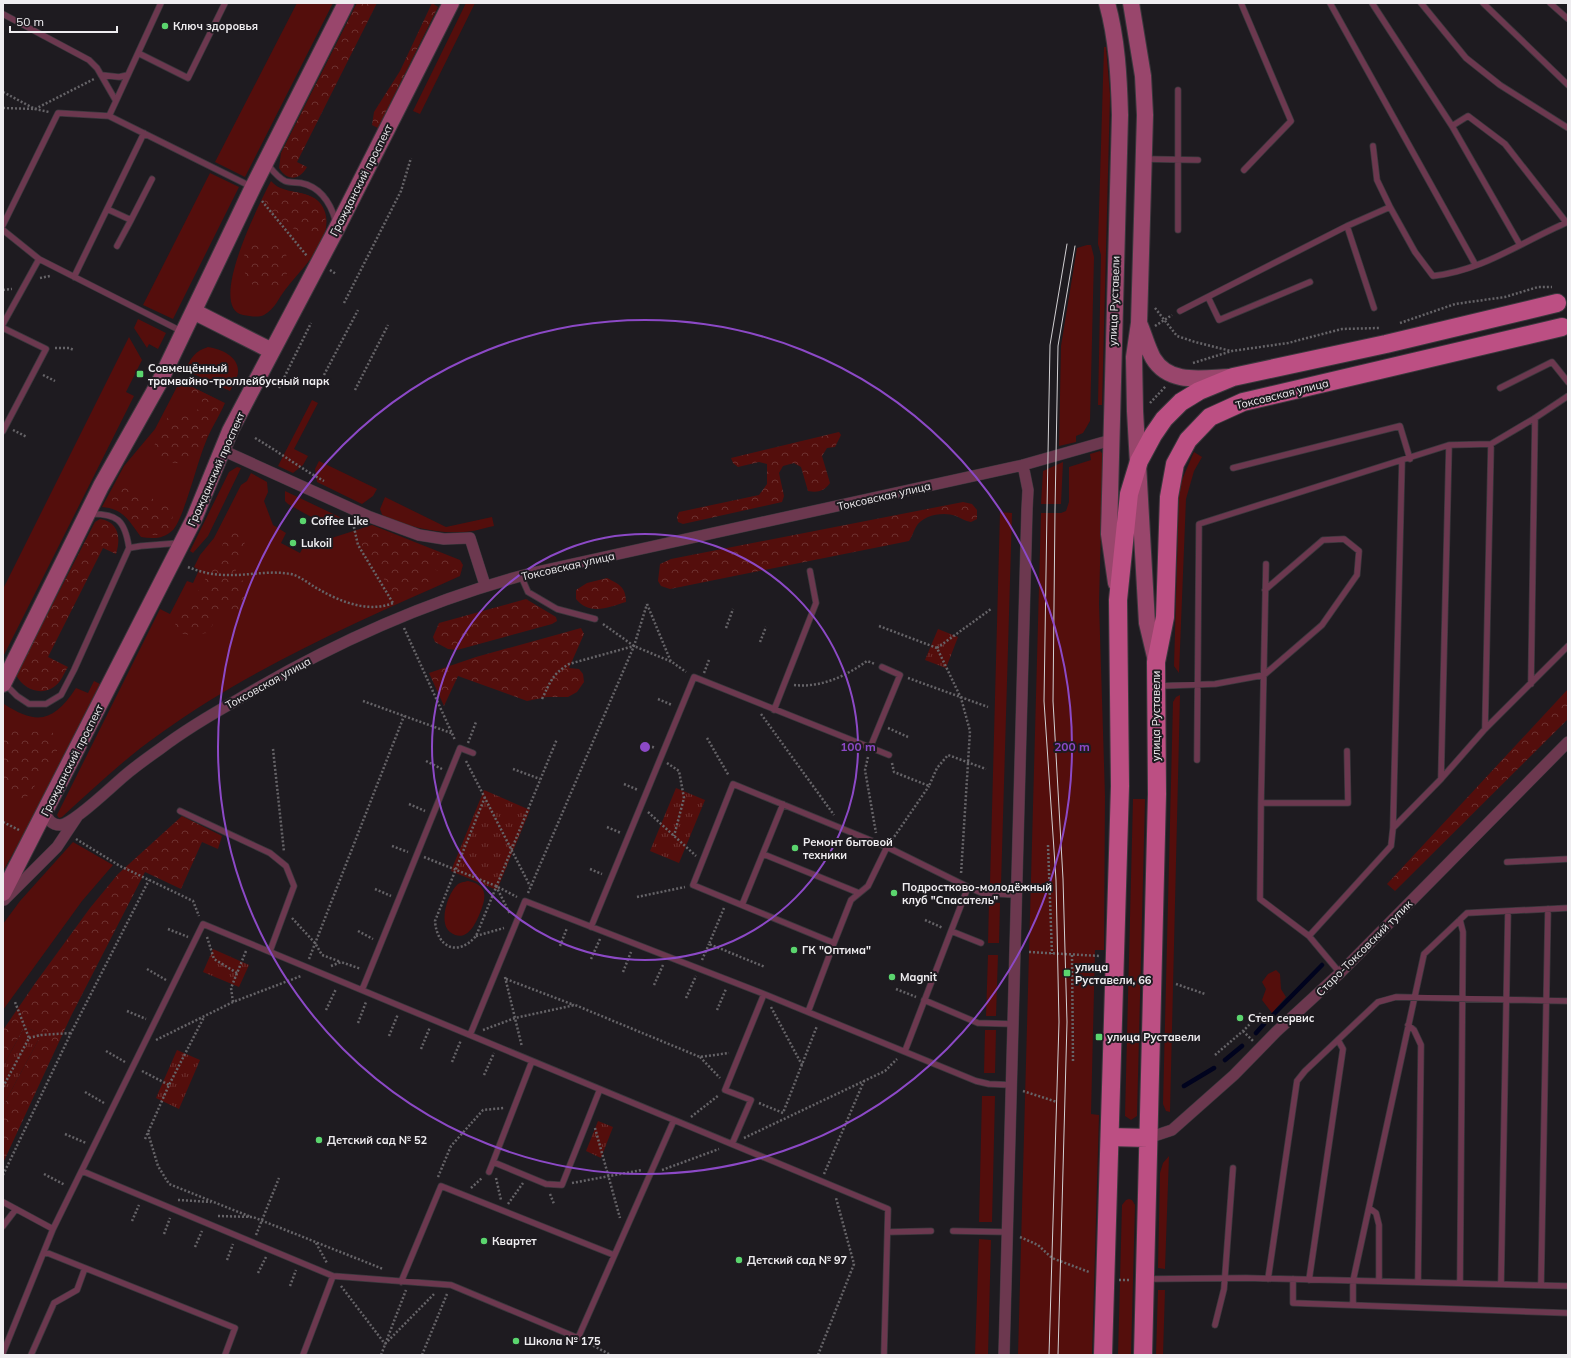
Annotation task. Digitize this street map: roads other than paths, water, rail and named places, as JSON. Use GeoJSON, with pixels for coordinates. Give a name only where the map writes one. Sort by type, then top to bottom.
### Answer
{"type":"FeatureCollection","features":[{"type":"Feature","properties":{"kind":"main road"},"geometry":{"type":"LineString","coordinates":[[3,683],[87,514],[159,383],[195,312],[253,188],[346,3]]}},
{"type":"Feature","properties":{"kind":"main road","name":"Гражданский проспект"},"geometry":{"type":"LineString","coordinates":[[3,893],[194,519],[222,450],[451,3]]}},
{"type":"Feature","properties":{"kind":"main road","name":"улица Руставели"},"geometry":{"type":"LineString","coordinates":[[1107,3],[1114,38],[1119,76],[1120,115],[1109,534],[1118,600]]}},
{"type":"Feature","properties":{"kind":"main road","name":"улица Руставели"},"geometry":{"type":"LineString","coordinates":[[1132,3],[1143,76],[1145,115],[1139,322],[1134,357],[1147,623],[1156,662],[1157,794],[1143,1355]]}},
{"type":"Feature","properties":{"kind":"main road"},"geometry":{"type":"LineString","coordinates":[[1139,461],[1153,435],[1164,419],[1181,402],[1199,391],[1233,377],[1386,344],[1555,295]]}},
{"type":"Feature","properties":{"kind":"main road"},"geometry":{"type":"LineString","coordinates":[[195,312],[272,351]]}},
{"type":"Feature","properties":{"kind":"main road"},"geometry":{"type":"LineString","coordinates":[[1139,322],[1153,357],[1162,369],[1181,378],[1233,377]]}},
{"type":"Feature","properties":{"kind":"main road","name":"Токсовская улица"},"geometry":{"type":"LineString","coordinates":[[1156,662],[1165,617],[1171,481],[1175,464],[1188,440],[1210,417],[1243,402],[1562,327]]}},
{"type":"Feature","properties":{"kind":"main road","name":"улица Руставели"},"geometry":{"type":"LineString","coordinates":[[1103,1355],[1120,786],[1118,600],[1129,494],[1139,461]]}},
{"type":"Feature","properties":{"kind":"main road"},"geometry":{"type":"LineString","coordinates":[[1110,1137],[1148,1138]]}},
{"type":"Feature","properties":{"kind":"street","name":"Токсовская улица"},"geometry":{"type":"LineString","coordinates":[[45,812],[48,820],[53,824],[61,825],[77,816],[130,771],[167,743],[275,677],[399,616],[485,585],[1023,465],[1111,440]]}},
{"type":"Feature","properties":{"kind":"street"},"geometry":{"type":"LineString","coordinates":[[222,450],[370,517],[419,535],[444,539],[470,538],[485,585]]}},
{"type":"Feature","properties":{"kind":"street"},"geometry":{"type":"LineString","coordinates":[[1004,1355],[1028,490],[1023,465]]}},
{"type":"Feature","properties":{"kind":"street","name":"Старо-Токсовский тупик"},"geometry":{"type":"LineString","coordinates":[[1148,1138],[1172,1130],[1234,1075],[1277,1031],[1340,972],[1568,742]]}},
{"type":"Feature","properties":{"kind":"street","name":"Токсовская улица"},"geometry":{"type":"LineString","coordinates":[[3,900],[57,846],[67,834],[77,816]]}},
{"type":"Feature","properties":{"kind":"lane"},"geometry":{"type":"LineString","coordinates":[[109,116],[161,3]]}},
{"type":"Feature","properties":{"kind":"lane"},"geometry":{"type":"LineString","coordinates":[[138,53],[188,78],[225,3]]}},
{"type":"Feature","properties":{"kind":"lane"},"geometry":{"type":"LineString","coordinates":[[1242,3],[1291,121],[1244,170]]}},
{"type":"Feature","properties":{"kind":"lane"},"geometry":{"type":"LineString","coordinates":[[1330,3],[1475,264]]}},
{"type":"Feature","properties":{"kind":"lane"},"geometry":{"type":"LineString","coordinates":[[1372,3],[1452,126],[1520,245]]}},
{"type":"Feature","properties":{"kind":"lane"},"geometry":{"type":"LineString","coordinates":[[1421,3],[1466,58],[1500,85],[1568,128]]}},
{"type":"Feature","properties":{"kind":"lane"},"geometry":{"type":"LineString","coordinates":[[1483,3],[1568,85]]}},
{"type":"Feature","properties":{"kind":"lane"},"geometry":{"type":"LineString","coordinates":[[1550,3],[1568,19]]}},
{"type":"Feature","properties":{"kind":"lane"},"geometry":{"type":"LineString","coordinates":[[3,14],[89,60],[97,68],[116,101]]}},
{"type":"Feature","properties":{"kind":"lane"},"geometry":{"type":"LineString","coordinates":[[101,75],[119,77],[128,75]]}},
{"type":"Feature","properties":{"kind":"lane"},"geometry":{"type":"LineString","coordinates":[[1178,90],[1178,230]]}},
{"type":"Feature","properties":{"kind":"lane"},"geometry":{"type":"LineString","coordinates":[[3,225],[58,113],[109,116],[253,188]]}},
{"type":"Feature","properties":{"kind":"lane"},"geometry":{"type":"LineString","coordinates":[[1373,146],[1377,180],[1415,252],[1432,276],[1446,274],[1489,261],[1567,222],[1505,144],[1468,116],[1452,126]]}},
{"type":"Feature","properties":{"kind":"lane"},"geometry":{"type":"LineString","coordinates":[[74,277],[144,134]]}},
{"type":"Feature","properties":{"kind":"lane"},"geometry":{"type":"LineString","coordinates":[[1144,159],[1198,160]]}},
{"type":"Feature","properties":{"kind":"lane"},"geometry":{"type":"LineString","coordinates":[[266,162],[276,174],[285,181],[313,186],[326,198],[333,211],[337,228]]}},
{"type":"Feature","properties":{"kind":"lane"},"geometry":{"type":"LineString","coordinates":[[118,246],[152,179]]}},
{"type":"Feature","properties":{"kind":"lane"},"geometry":{"type":"LineString","coordinates":[[1180,311],[1347,226],[1390,207]]}},
{"type":"Feature","properties":{"kind":"lane"},"geometry":{"type":"LineString","coordinates":[[107,209],[131,220]]}},
{"type":"Feature","properties":{"kind":"lane"},"geometry":{"type":"LineString","coordinates":[[1347,226],[1374,308]]}},
{"type":"Feature","properties":{"kind":"lane"},"geometry":{"type":"LineString","coordinates":[[3,230],[39,259],[184,333]]}},
{"type":"Feature","properties":{"kind":"lane"},"geometry":{"type":"LineString","coordinates":[[3,324],[39,259]]}},
{"type":"Feature","properties":{"kind":"lane"},"geometry":{"type":"LineString","coordinates":[[1208,297],[1220,320],[1310,282]]}},
{"type":"Feature","properties":{"kind":"lane"},"geometry":{"type":"LineString","coordinates":[[3,328],[46,349],[4,429]]}},
{"type":"Feature","properties":{"kind":"lane"},"geometry":{"type":"LineString","coordinates":[[1500,388],[1552,362],[1568,382]]}},
{"type":"Feature","properties":{"kind":"lane"},"geometry":{"type":"LineString","coordinates":[[1197,760],[1199,685],[1199,524],[1449,445],[1491,444],[1535,418],[1568,396]]}},
{"type":"Feature","properties":{"kind":"lane"},"geometry":{"type":"LineString","coordinates":[[1530,684],[1535,418]]}},
{"type":"Feature","properties":{"kind":"lane"},"geometry":{"type":"LineString","coordinates":[[1233,468],[1400,426],[1410,458]]}},
{"type":"Feature","properties":{"kind":"lane"},"geometry":{"type":"LineString","coordinates":[[1485,729],[1491,444]]}},
{"type":"Feature","properties":{"kind":"lane"},"geometry":{"type":"LineString","coordinates":[[1441,780],[1449,445]]}},
{"type":"Feature","properties":{"kind":"lane"},"geometry":{"type":"LineString","coordinates":[[1309,936],[1391,846],[1394,828],[1402,461]]}},
{"type":"Feature","properties":{"kind":"lane"},"geometry":{"type":"LineString","coordinates":[[3,683],[16,696],[29,704],[46,704],[60,695],[74,670],[129,548],[125,530],[115,518],[106,514],[87,514]]}},
{"type":"Feature","properties":{"kind":"lane"},"geometry":{"type":"LineString","coordinates":[[1156,686],[1199,685],[1264,675],[1322,625],[1357,575],[1359,552],[1344,539],[1323,540],[1265,590]]}},
{"type":"Feature","properties":{"kind":"lane"},"geometry":{"type":"LineString","coordinates":[[129,548],[182,543]]}},
{"type":"Feature","properties":{"kind":"lane"},"geometry":{"type":"LineString","coordinates":[[1266,564],[1260,804],[1260,899],[1309,936],[1340,972]]}},
{"type":"Feature","properties":{"kind":"lane"},"geometry":{"type":"LineString","coordinates":[[774,710],[816,603],[810,571]]}},
{"type":"Feature","properties":{"kind":"lane"},"geometry":{"type":"LineString","coordinates":[[521,576],[528,592],[557,609],[595,618]]}},
{"type":"Feature","properties":{"kind":"lane"},"geometry":{"type":"LineString","coordinates":[[1394,828],[1441,780],[1485,729],[1568,646]]}},
{"type":"Feature","properties":{"kind":"lane"},"geometry":{"type":"LineString","coordinates":[[870,748],[900,675],[882,667]]}},
{"type":"Feature","properties":{"kind":"lane"},"geometry":{"type":"LineString","coordinates":[[591,927],[694,677],[889,755]]}},
{"type":"Feature","properties":{"kind":"lane"},"geometry":{"type":"LineString","coordinates":[[362,990],[450,772],[462,749],[474,753]]}},
{"type":"Feature","properties":{"kind":"lane"},"geometry":{"type":"LineString","coordinates":[[1260,804],[1348,803],[1348,751]]}},
{"type":"Feature","properties":{"kind":"lane"},"geometry":{"type":"LineString","coordinates":[[834,943],[693,885],[733,784],[887,847],[982,893],[1017,895]]}},
{"type":"Feature","properties":{"kind":"lane"},"geometry":{"type":"LineString","coordinates":[[742,905],[783,804]]}},
{"type":"Feature","properties":{"kind":"lane"},"geometry":{"type":"LineString","coordinates":[[180,811],[270,853],[286,866],[294,886],[270,951]]}},
{"type":"Feature","properties":{"kind":"lane"},"geometry":{"type":"LineString","coordinates":[[808,1012],[851,900],[868,886],[887,847]]}},
{"type":"Feature","properties":{"kind":"lane"},"geometry":{"type":"LineString","coordinates":[[763,854],[859,893]]}},
{"type":"Feature","properties":{"kind":"lane"},"geometry":{"type":"LineString","coordinates":[[1507,862],[1568,859]]}},
{"type":"Feature","properties":{"kind":"lane"},"geometry":{"type":"LineString","coordinates":[[905,1050],[968,887]]}},
{"type":"Feature","properties":{"kind":"lane"},"geometry":{"type":"LineString","coordinates":[[470,1035],[525,901],[905,1050],[976,1081],[1012,1086]]}},
{"type":"Feature","properties":{"kind":"lane"},"geometry":{"type":"LineString","coordinates":[[1353,1305],[1353,1281],[1424,954],[1467,913],[1568,908]]}},
{"type":"Feature","properties":{"kind":"lane"},"geometry":{"type":"LineString","coordinates":[[1541,1285],[1548,909]]}},
{"type":"Feature","properties":{"kind":"lane"},"geometry":{"type":"LineString","coordinates":[[1501,1284],[1508,911]]}},
{"type":"Feature","properties":{"kind":"lane"},"geometry":{"type":"LineString","coordinates":[[1460,920],[1463,932],[1460,1283]]}},
{"type":"Feature","properties":{"kind":"lane"},"geometry":{"type":"LineString","coordinates":[[3,1353],[53,1229],[203,924],[888,1209],[884,1355]]}},
{"type":"Feature","properties":{"kind":"lane"},"geometry":{"type":"LineString","coordinates":[[951,931],[980,943]]}},
{"type":"Feature","properties":{"kind":"lane"},"geometry":{"type":"LineString","coordinates":[[732,1144],[751,1100],[725,1090],[764,994]]}},
{"type":"Feature","properties":{"kind":"lane"},"geometry":{"type":"LineString","coordinates":[[1268,1279],[1297,1081],[1305,1071],[1378,1002],[1396,997],[1568,1001]]}},
{"type":"Feature","properties":{"kind":"lane"},"geometry":{"type":"LineString","coordinates":[[924,1000],[978,1023],[1013,1024]]}},
{"type":"Feature","properties":{"kind":"lane"},"geometry":{"type":"LineString","coordinates":[[1408,1025],[1414,1030],[1421,1045],[1418,1282]]}},
{"type":"Feature","properties":{"kind":"lane"},"geometry":{"type":"LineString","coordinates":[[1309,1280],[1343,1049],[1338,1040]]}},
{"type":"Feature","properties":{"kind":"lane"},"geometry":{"type":"LineString","coordinates":[[489,1172],[532,1060]]}},
{"type":"Feature","properties":{"kind":"lane"},"geometry":{"type":"LineString","coordinates":[[493,1162],[546,1184],[562,1185],[600,1089]]}},
{"type":"Feature","properties":{"kind":"lane"},"geometry":{"type":"LineString","coordinates":[[82,1171],[334,1276],[451,1285],[578,1338],[674,1120]]}},
{"type":"Feature","properties":{"kind":"lane"},"geometry":{"type":"LineString","coordinates":[[1215,1325],[1224,1289],[1233,1168]]}},
{"type":"Feature","properties":{"kind":"lane"},"geometry":{"type":"LineString","coordinates":[[401,1282],[441,1186],[614,1255]]}},
{"type":"Feature","properties":{"kind":"lane"},"geometry":{"type":"LineString","coordinates":[[3,1202],[53,1229]]}},
{"type":"Feature","properties":{"kind":"lane"},"geometry":{"type":"LineString","coordinates":[[1369,1208],[1376,1213],[1379,1225],[1379,1281]]}},
{"type":"Feature","properties":{"kind":"lane"},"geometry":{"type":"LineString","coordinates":[[3,1226],[16,1209]]}},
{"type":"Feature","properties":{"kind":"lane"},"geometry":{"type":"LineString","coordinates":[[888,1232],[931,1231]]}},
{"type":"Feature","properties":{"kind":"lane"},"geometry":{"type":"LineString","coordinates":[[953,1231],[1008,1232]]}},
{"type":"Feature","properties":{"kind":"lane"},"geometry":{"type":"LineString","coordinates":[[45,1252],[236,1328],[225,1355]]}},
{"type":"Feature","properties":{"kind":"lane"},"geometry":{"type":"LineString","coordinates":[[31,1355],[54,1303],[77,1290],[85,1268]]}},
{"type":"Feature","properties":{"kind":"lane"},"geometry":{"type":"LineString","coordinates":[[303,1355],[334,1276]]}},
{"type":"Feature","properties":{"kind":"lane"},"geometry":{"type":"LineString","coordinates":[[1145,1279],[1224,1278],[1568,1286]]}},
{"type":"Feature","properties":{"kind":"lane"},"geometry":{"type":"LineString","coordinates":[[1293,1280],[1293,1303],[1568,1313]]}},
{"type":"Feature","properties":{"kind":"waterway"},"geometry":{"type":"LineString","coordinates":[[1273,1015],[1322,965]]}},
{"type":"Feature","properties":{"kind":"waterway"},"geometry":{"type":"LineString","coordinates":[[1256,1033],[1264,1024]]}},
{"type":"Feature","properties":{"kind":"waterway"},"geometry":{"type":"LineString","coordinates":[[1225,1060],[1242,1046]]}},
{"type":"Feature","properties":{"kind":"waterway"},"geometry":{"type":"LineString","coordinates":[[1184,1086],[1214,1068]]}},
{"type":"Feature","properties":{"kind":"tram line"},"geometry":{"type":"LineString","coordinates":[[1049,1355],[1059,1022],[1056,880],[1044,701],[1047,509],[1050,345],[1067,244]]}},
{"type":"Feature","properties":{"kind":"tram line"},"geometry":{"type":"LineString","coordinates":[[1058,1355],[1067,1022],[1063,879],[1053,701],[1055,510],[1058,346],[1075,246]]}},
{"type":"Feature","properties":{"kind":"place","name":"Ключ здоровья"},"geometry":{"type":"Point","coordinates":[165,26]}},
{"type":"Feature","properties":{"kind":"place","name":"Совмещённый трамвайно-троллейбусный парк"},"geometry":{"type":"Point","coordinates":[140,374]}},
{"type":"Feature","properties":{"kind":"place","name":"Coffee Like"},"geometry":{"type":"Point","coordinates":[303,521]}},
{"type":"Feature","properties":{"kind":"place","name":"Lukoil"},"geometry":{"type":"Point","coordinates":[293,543]}},
{"type":"Feature","properties":{"kind":"place","name":"Ремонт бытовой техники"},"geometry":{"type":"Point","coordinates":[795,848]}},
{"type":"Feature","properties":{"kind":"place","name":"Подростково-молодёжный клуб \"Спасатель\""},"geometry":{"type":"Point","coordinates":[894,893]}},
{"type":"Feature","properties":{"kind":"place","name":"ГК \"Оптима\""},"geometry":{"type":"Point","coordinates":[794,950]}},
{"type":"Feature","properties":{"kind":"place","name":"улица Руставели, 66"},"geometry":{"type":"Point","coordinates":[1067,973]}},
{"type":"Feature","properties":{"kind":"place","name":"Magnit"},"geometry":{"type":"Point","coordinates":[892,977]}},
{"type":"Feature","properties":{"kind":"place","name":"Степ сервис"},"geometry":{"type":"Point","coordinates":[1240,1018]}},
{"type":"Feature","properties":{"kind":"place","name":"улица Руставели"},"geometry":{"type":"Point","coordinates":[1099,1037]}},
{"type":"Feature","properties":{"kind":"place","name":"Детский сад № 52"},"geometry":{"type":"Point","coordinates":[319,1140]}},
{"type":"Feature","properties":{"kind":"place","name":"Квартет"},"geometry":{"type":"Point","coordinates":[484,1241]}},
{"type":"Feature","properties":{"kind":"place","name":"Детский сад № 97"},"geometry":{"type":"Point","coordinates":[739,1260]}},
{"type":"Feature","properties":{"kind":"place","name":"Школа № 175"},"geometry":{"type":"Point","coordinates":[516,1341]}}]}
